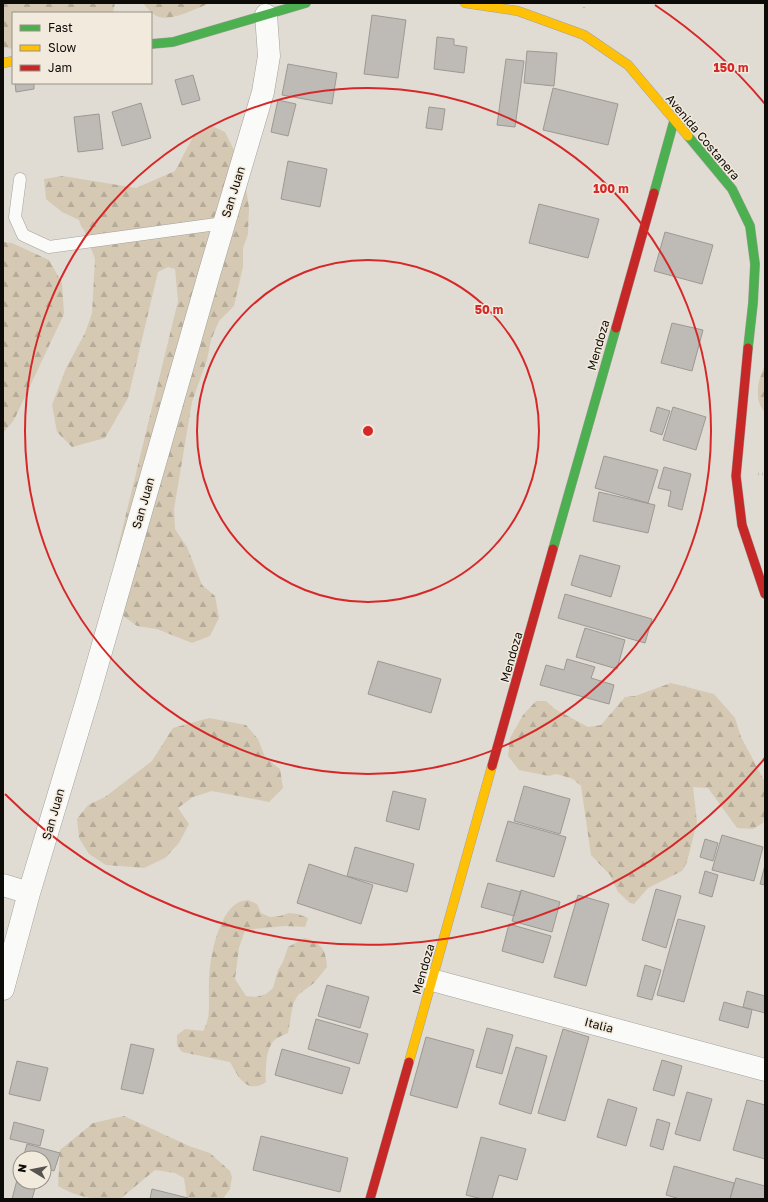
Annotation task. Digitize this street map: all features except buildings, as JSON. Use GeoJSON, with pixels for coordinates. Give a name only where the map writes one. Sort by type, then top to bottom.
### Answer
{"type":"FeatureCollection","features":[{"type":"Feature","properties":{"kind":"street"},"geometry":{"type":"LineString","coordinates":[[152,44],[173,42],[306,3]]}},
{"type":"Feature","properties":{"kind":"street","name":"Avenida Costanera"},"geometry":{"type":"LineString","coordinates":[[465,3],[518,11],[584,35],[628,65],[732,189],[750,226],[755,264],[753,303],[736,476],[742,526],[765,594]]}},
{"type":"Feature","properties":{"kind":"street","name":"San Juan"},"geometry":{"type":"LineString","coordinates":[[3,989],[29,893],[88,697],[263,92],[269,56],[266,15]]}},
{"type":"Feature","properties":{"kind":"street","name":"Mendoza"},"geometry":{"type":"LineString","coordinates":[[370,1199],[674,121]]}},
{"type":"Feature","properties":{"kind":"street"},"geometry":{"type":"LineString","coordinates":[[3,885],[29,893]]}},
{"type":"Feature","properties":{"kind":"street","name":"Italia"},"geometry":{"type":"LineString","coordinates":[[432,980],[765,1070]]}},
{"type":"Feature","properties":{"kind":"lane"},"geometry":{"type":"LineString","coordinates":[[20,179],[15,217],[23,235],[49,247],[224,223]]}},
{"type":"Feature","properties":{"kind":"green space"},"geometry":{"type":"Polygon","coordinates":[[[3,3],[115,3],[113,12],[12,12],[12,49],[3,47],[3,3]]]}},
{"type":"Feature","properties":{"kind":"green space"},"geometry":{"type":"Polygon","coordinates":[[[143,3],[210,3],[178,16],[165,18],[155,15],[143,3]]]}},
{"type":"Feature","properties":{"kind":"green space"},"geometry":{"type":"Polygon","coordinates":[[[210,125],[225,132],[243,168],[249,208],[248,234],[243,248],[243,267],[234,306],[219,321],[211,340],[207,360],[192,402],[174,509],[175,529],[187,547],[202,585],[215,596],[219,618],[210,636],[192,643],[157,629],[137,626],[122,615],[116,575],[116,555],[178,301],[175,269],[168,267],[158,272],[128,398],[105,438],[72,447],[57,432],[52,405],[66,368],[85,333],[92,313],[95,259],[79,220],[62,212],[46,199],[44,179],[63,176],[136,188],[175,171],[194,135],[210,125]]]}},
{"type":"Feature","properties":{"kind":"green space"},"geometry":{"type":"Polygon","coordinates":[[[3,242],[12,243],[49,260],[62,283],[64,314],[14,420],[3,433],[3,242]]]}},
{"type":"Feature","properties":{"kind":"green space"},"geometry":{"type":"Polygon","coordinates":[[[765,365],[765,412],[759,402],[758,389],[760,377],[765,365]]]}},
{"type":"Feature","properties":{"kind":"green space"},"geometry":{"type":"Polygon","coordinates":[[[671,683],[714,694],[735,718],[741,737],[765,782],[765,814],[763,823],[753,829],[737,828],[708,788],[693,787],[697,822],[687,862],[682,871],[648,888],[634,904],[630,903],[618,892],[610,875],[591,855],[581,786],[573,779],[560,775],[555,774],[549,776],[519,770],[508,756],[510,738],[523,715],[536,701],[546,701],[555,709],[588,727],[601,725],[625,697],[635,696],[671,683]]]}},
{"type":"Feature","properties":{"kind":"green space"},"geometry":{"type":"Polygon","coordinates":[[[209,718],[246,725],[258,739],[265,757],[280,769],[283,788],[269,802],[212,791],[193,797],[178,808],[189,824],[179,843],[165,858],[144,868],[106,865],[89,854],[79,838],[77,819],[88,805],[105,797],[152,761],[173,728],[209,718]]]}},
{"type":"Feature","properties":{"kind":"green space"},"geometry":{"type":"Polygon","coordinates":[[[248,900],[257,904],[261,913],[270,917],[289,913],[298,914],[308,918],[305,927],[285,926],[245,930],[239,948],[235,979],[246,996],[256,997],[266,994],[273,988],[278,970],[283,962],[288,947],[305,938],[315,942],[322,948],[326,956],[327,967],[314,983],[298,995],[293,1004],[288,1033],[279,1037],[272,1043],[268,1051],[266,1062],[266,1082],[259,1086],[248,1085],[240,1079],[230,1062],[182,1052],[177,1045],[177,1035],[185,1029],[203,1031],[206,1025],[209,1014],[209,974],[213,951],[220,927],[231,908],[239,902],[248,900]]]}},
{"type":"Feature","properties":{"kind":"green space"},"geometry":{"type":"Polygon","coordinates":[[[124,1116],[189,1146],[210,1153],[230,1171],[232,1177],[230,1189],[223,1199],[187,1199],[184,1178],[175,1173],[155,1170],[120,1199],[103,1199],[81,1196],[58,1186],[60,1150],[93,1123],[124,1116]]]}},
{"type":"Feature","properties":{"kind":"traffic: fast"},"geometry":{"type":"LineString","coordinates":[[152,44],[173,42],[306,3]]}},
{"type":"Feature","properties":{"kind":"traffic: fast"},"geometry":{"type":"LineString","coordinates":[[654,193],[674,121]]}},
{"type":"Feature","properties":{"kind":"traffic: fast"},"geometry":{"type":"LineString","coordinates":[[688,136],[732,189],[750,226],[755,264],[753,303],[748,348]]}},
{"type":"Feature","properties":{"kind":"traffic: fast"},"geometry":{"type":"LineString","coordinates":[[553,549],[616,328]]}},
{"type":"Feature","properties":{"kind":"traffic: slow"},"geometry":{"type":"LineString","coordinates":[[465,3],[518,11],[584,35],[628,65],[688,136]]}},
{"type":"Feature","properties":{"kind":"traffic: slow"},"geometry":{"type":"LineString","coordinates":[[3,63],[12,61]]}},
{"type":"Feature","properties":{"kind":"traffic: slow"},"geometry":{"type":"LineString","coordinates":[[409,1062],[492,766]]}},
{"type":"Feature","properties":{"kind":"traffic: jam"},"geometry":{"type":"LineString","coordinates":[[616,328],[654,193]]}},
{"type":"Feature","properties":{"kind":"traffic: jam"},"geometry":{"type":"LineString","coordinates":[[748,348],[736,476],[742,525],[765,594]]}},
{"type":"Feature","properties":{"kind":"traffic: jam"},"geometry":{"type":"LineString","coordinates":[[492,766],[553,549]]}},
{"type":"Feature","properties":{"kind":"traffic: jam"},"geometry":{"type":"LineString","coordinates":[[370,1199],[409,1062]]}}]}
